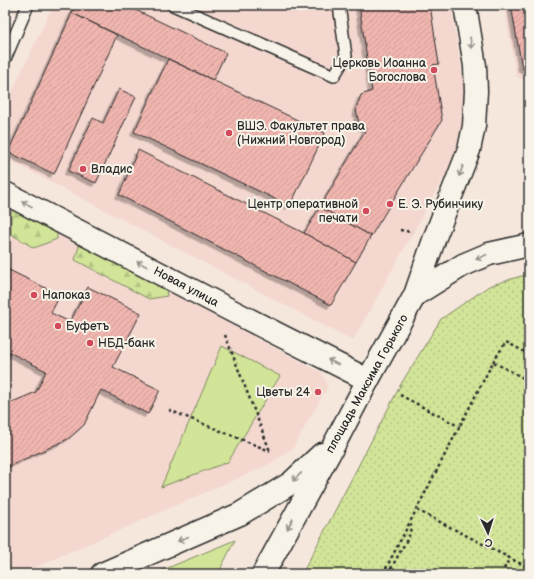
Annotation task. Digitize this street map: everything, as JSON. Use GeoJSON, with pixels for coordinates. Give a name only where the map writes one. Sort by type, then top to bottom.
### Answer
{"type":"FeatureCollection","features":[{"type":"Feature","properties":{"kind":"main road"},"geometry":{"type":"LineString","coordinates":[[416,295],[434,237],[469,150],[474,126],[476,91],[474,66],[464,5]]}},
{"type":"Feature","properties":{"kind":"main road","name":"Новая улица"},"geometry":{"type":"LineString","coordinates":[[5,193],[368,380]]}},
{"type":"Feature","properties":{"kind":"main road","name":"площадь Максима Горького"},"geometry":{"type":"LineString","coordinates":[[263,574],[368,380],[416,295],[463,265],[489,254],[526,248]]}},
{"type":"Feature","properties":{"kind":"main road"},"geometry":{"type":"LineString","coordinates":[[102,574],[240,514],[291,483],[336,441]]}},
{"type":"Feature","properties":{"kind":"lane"},"geometry":{"type":"LineString","coordinates":[[5,58],[28,5]]}},
{"type":"Feature","properties":{"kind":"lane"},"geometry":{"type":"LineString","coordinates":[[173,5],[334,76],[346,56],[339,5]]}},
{"type":"Feature","properties":{"kind":"path"},"geometry":{"type":"LineString","coordinates":[[400,230],[434,237]]}},
{"type":"Feature","properties":{"kind":"path"},"geometry":{"type":"LineString","coordinates":[[169,410],[270,451],[225,334]]}},
{"type":"Feature","properties":{"kind":"path"},"geometry":{"type":"LineString","coordinates":[[383,574],[411,523],[493,362],[506,342],[529,354]]}},
{"type":"Feature","properties":{"kind":"path"},"geometry":{"type":"LineString","coordinates":[[493,362],[529,381]]}},
{"type":"Feature","properties":{"kind":"path"},"geometry":{"type":"LineString","coordinates":[[400,395],[460,427]]}},
{"type":"Feature","properties":{"kind":"path"},"geometry":{"type":"LineString","coordinates":[[417,510],[529,568]]}},
{"type":"Feature","properties":{"kind":"path"},"geometry":{"type":"LineString","coordinates":[[388,574],[410,534],[411,523]]}},
{"type":"Feature","properties":{"kind":"path"},"geometry":{"type":"LineString","coordinates":[[501,574],[510,558]]}},
{"type":"Feature","properties":{"kind":"shaded area"},"geometry":{"type":"Polygon","coordinates":[[[53,5],[451,5],[471,128],[353,341],[5,158],[5,106],[53,5]]]}},
{"type":"Feature","properties":{"kind":"shaded area"},"geometry":{"type":"Polygon","coordinates":[[[504,5],[529,5],[529,83],[516,76],[504,5]]]}},
{"type":"Feature","properties":{"kind":"shaded area"},"geometry":{"type":"Polygon","coordinates":[[[5,206],[322,373],[328,386],[293,448],[268,465],[20,574],[5,574],[5,206]]]}},
{"type":"Feature","properties":{"kind":"green space"},"geometry":{"type":"Polygon","coordinates":[[[35,201],[57,213],[57,239],[34,248],[11,234],[11,212],[35,201]]]}},
{"type":"Feature","properties":{"kind":"green space"},"geometry":{"type":"Polygon","coordinates":[[[81,239],[163,270],[167,296],[149,299],[75,260],[81,239]]]}},
{"type":"Feature","properties":{"kind":"green space"},"geometry":{"type":"Polygon","coordinates":[[[521,276],[529,276],[529,574],[302,574],[401,384],[441,319],[489,286],[521,276]]]}},
{"type":"Feature","properties":{"kind":"green space"},"geometry":{"type":"Polygon","coordinates":[[[222,346],[280,376],[228,462],[161,487],[222,346]]]}},
{"type":"Feature","properties":{"kind":"green space"},"geometry":{"type":"Polygon","coordinates":[[[235,540],[218,574],[153,574],[235,540]]]}},
{"type":"Feature","properties":{"kind":"building"},"geometry":{"type":"Polygon","coordinates":[[[76,5],[125,5],[226,53],[213,80],[72,13],[76,5]]]}},
{"type":"Feature","properties":{"kind":"building"},"geometry":{"type":"Polygon","coordinates":[[[359,5],[430,5],[439,64],[433,65],[442,120],[371,236],[320,207],[366,129],[359,124],[356,109],[361,95],[372,91],[359,5]]]}},
{"type":"Feature","properties":{"kind":"building"},"geometry":{"type":"Polygon","coordinates":[[[511,5],[529,5],[529,72],[522,68],[511,5]]]}},
{"type":"Feature","properties":{"kind":"building"},"geometry":{"type":"Polygon","coordinates":[[[72,13],[117,35],[54,174],[8,152],[72,13]]]}},
{"type":"Feature","properties":{"kind":"building","name":"ВШЭ. Факультет права (Нижний Новгород)"},"geometry":{"type":"Polygon","coordinates":[[[168,59],[325,133],[290,206],[134,132],[168,59]]]}},
{"type":"Feature","properties":{"kind":"building"},"geometry":{"type":"Polygon","coordinates":[[[119,89],[136,97],[96,183],[68,171],[93,118],[103,123],[119,89]]]}},
{"type":"Feature","properties":{"kind":"building"},"geometry":{"type":"Polygon","coordinates":[[[138,150],[304,233],[356,262],[331,305],[119,195],[138,150]]]}},
{"type":"Feature","properties":{"kind":"building"},"geometry":{"type":"Polygon","coordinates":[[[320,207],[371,236],[356,262],[304,233],[320,207]]]}},
{"type":"Feature","properties":{"kind":"building"},"geometry":{"type":"Polygon","coordinates":[[[5,268],[60,295],[51,313],[70,322],[88,287],[141,313],[113,367],[160,390],[148,414],[101,390],[84,425],[68,439],[5,468],[5,405],[36,392],[46,371],[5,350],[5,268]]]}},
{"type":"Feature","properties":{"kind":"place","name":"Церковь Иоанна Богослова"},"geometry":{"type":"Point","coordinates":[434,70]}},
{"type":"Feature","properties":{"kind":"place","name":"ВШЭ. Факультет права (Нижний Новгород)"},"geometry":{"type":"Point","coordinates":[229,133]}},
{"type":"Feature","properties":{"kind":"place","name":"Владис"},"geometry":{"type":"Point","coordinates":[83,169]}},
{"type":"Feature","properties":{"kind":"place","name":"Е. Э. Рубинчику"},"geometry":{"type":"Point","coordinates":[390,204]}},
{"type":"Feature","properties":{"kind":"place","name":"Центр оперативной печати"},"geometry":{"type":"Point","coordinates":[366,211]}},
{"type":"Feature","properties":{"kind":"place","name":"Напоказ"},"geometry":{"type":"Point","coordinates":[34,295]}},
{"type":"Feature","properties":{"kind":"place","name":"Буфетъ"},"geometry":{"type":"Point","coordinates":[58,326]}},
{"type":"Feature","properties":{"kind":"place","name":"НБД-банк"},"geometry":{"type":"Point","coordinates":[90,343]}},
{"type":"Feature","properties":{"kind":"place","name":"Цветы 24"},"geometry":{"type":"Point","coordinates":[318,392]}}]}
